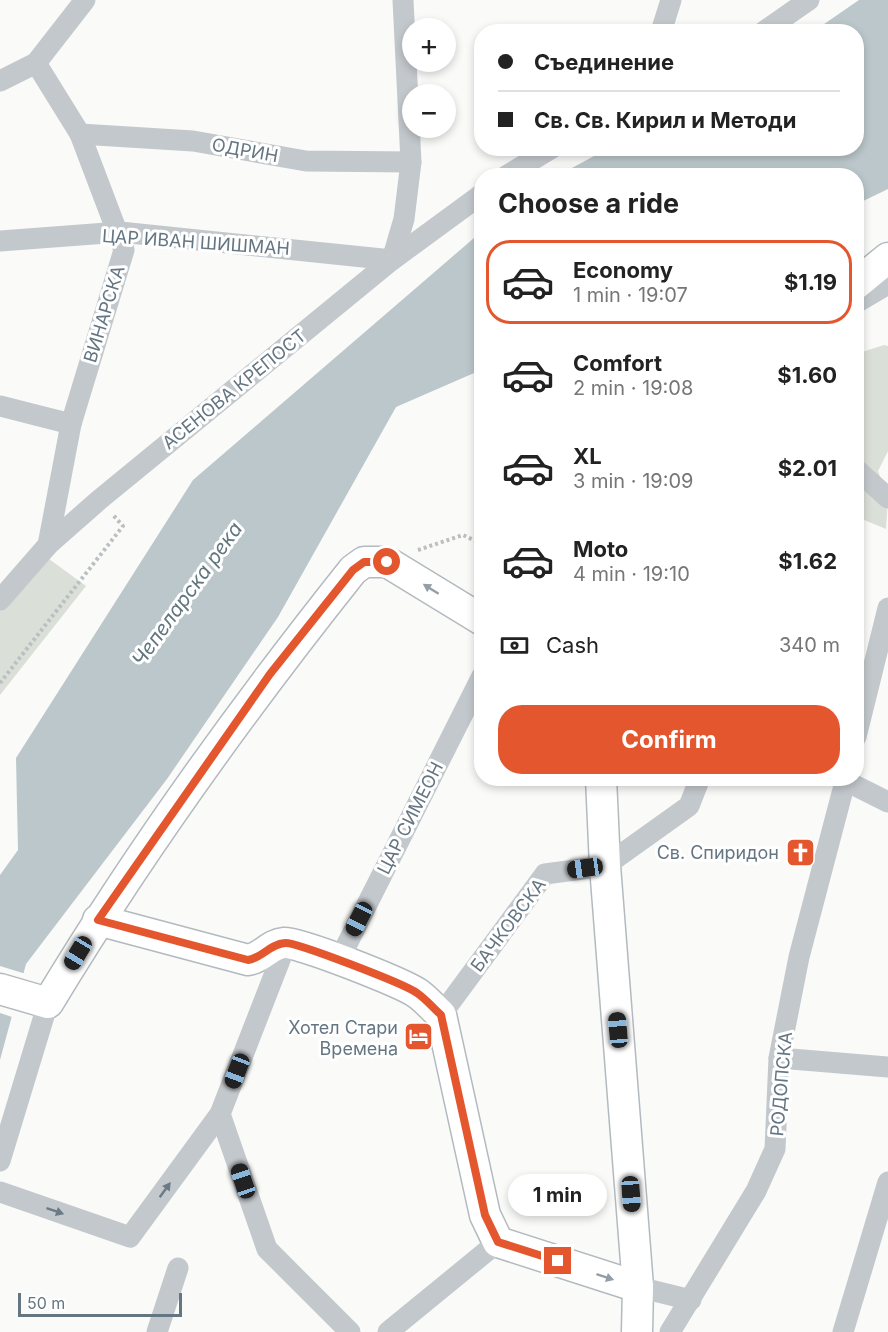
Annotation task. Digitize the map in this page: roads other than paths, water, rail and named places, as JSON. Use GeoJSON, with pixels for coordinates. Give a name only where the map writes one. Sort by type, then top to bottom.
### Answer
{"type":"FeatureCollection","features":[{"type":"Feature","properties":{"kind":"street"},"geometry":{"type":"LineString","coordinates":[[0,81],[36,63],[85,0]]}},
{"type":"Feature","properties":{"kind":"street"},"geometry":{"type":"LineString","coordinates":[[392,260],[404,219],[411,162],[403,0]]}},
{"type":"Feature","properties":{"kind":"street"},"geometry":{"type":"LineString","coordinates":[[664,24],[671,0]]}},
{"type":"Feature","properties":{"kind":"street"},"geometry":{"type":"LineString","coordinates":[[774,24],[809,0]]}},
{"type":"Feature","properties":{"kind":"street","name":"ВИНАРСКА"},"geometry":{"type":"LineString","coordinates":[[36,63],[80,134],[120,232],[124,250],[71,424],[48,545]]}},
{"type":"Feature","properties":{"kind":"street","name":"ОДРИН"},"geometry":{"type":"LineString","coordinates":[[80,134],[193,141],[306,161],[411,162]]}},
{"type":"Feature","properties":{"kind":"street"},"geometry":{"type":"LineString","coordinates":[[519,168],[539,156]]}},
{"type":"Feature","properties":{"kind":"street","name":"АСЕНОВА КРЕПОСТ"},"geometry":{"type":"LineString","coordinates":[[0,600],[48,545],[99,500],[392,260],[474,200]]}},
{"type":"Feature","properties":{"kind":"street","name":"ЦАР ИВАН ШИШМАН"},"geometry":{"type":"LineString","coordinates":[[0,241],[120,232],[392,260]]}},
{"type":"Feature","properties":{"kind":"street"},"geometry":{"type":"LineString","coordinates":[[864,278],[888,258]]}},
{"type":"Feature","properties":{"kind":"street"},"geometry":{"type":"LineString","coordinates":[[864,298],[888,284]]}},
{"type":"Feature","properties":{"kind":"street"},"geometry":{"type":"LineString","coordinates":[[0,406],[71,424]]}},
{"type":"Feature","properties":{"kind":"street"},"geometry":{"type":"LineString","coordinates":[[864,476],[888,498]]}},
{"type":"Feature","properties":{"kind":"street"},"geometry":{"type":"LineString","coordinates":[[0,1161],[24,996],[98,920],[270,674],[353,570],[364,562],[387,562],[474,615]]}},
{"type":"Feature","properties":{"kind":"street"},"geometry":{"type":"LineString","coordinates":[[864,712],[884,650],[888,608]]}},
{"type":"Feature","properties":{"kind":"street","name":"ЦАР СИМЕОН"},"geometry":{"type":"LineString","coordinates":[[339,960],[474,692]]}},
{"type":"Feature","properties":{"kind":"street"},"geometry":{"type":"LineString","coordinates":[[602,786],[605,866],[638,1287],[637,1332]]}},
{"type":"Feature","properties":{"kind":"street","name":"БАЧКОВСКА"},"geometry":{"type":"LineString","coordinates":[[441,1015],[545,874],[605,866],[689,806],[696,786]]}},
{"type":"Feature","properties":{"kind":"street","name":"РОДОПСКА"},"geometry":{"type":"LineString","coordinates":[[670,1332],[756,1191],[775,1149],[779,1058],[799,957],[842,786]]}},
{"type":"Feature","properties":{"kind":"street"},"geometry":{"type":"LineString","coordinates":[[856,786],[888,802]]}},
{"type":"Feature","properties":{"kind":"street"},"geometry":{"type":"LineString","coordinates":[[98,920],[248,960],[257,959],[276,945],[287,942],[339,960],[417,992],[441,1015],[485,1215],[498,1242],[638,1287],[691,1300]]}},
{"type":"Feature","properties":{"kind":"street"},"geometry":{"type":"LineString","coordinates":[[0,1192],[130,1237],[220,1114],[287,942]]}},
{"type":"Feature","properties":{"kind":"street"},"geometry":{"type":"LineString","coordinates":[[779,1058],[888,1067]]}},
{"type":"Feature","properties":{"kind":"street"},"geometry":{"type":"LineString","coordinates":[[220,1114],[267,1249],[346,1330]]}},
{"type":"Feature","properties":{"kind":"street"},"geometry":{"type":"LineString","coordinates":[[843,1332],[888,1182]]}},
{"type":"Feature","properties":{"kind":"street"},"geometry":{"type":"LineString","coordinates":[[388,1332],[498,1242]]}},
{"type":"Feature","properties":{"kind":"street"},"geometry":{"type":"LineString","coordinates":[[157,1332],[178,1268]]}},
{"type":"Feature","properties":{"kind":"water"},"geometry":{"type":"Polygon","coordinates":[[[859,0],[888,0],[888,189],[864,201],[864,168],[572,168],[594,156],[864,156],[864,24],[824,24],[859,0]]]}},
{"type":"Feature","properties":{"kind":"water","name":"Чепеларска река"},"geometry":{"type":"Polygon","coordinates":[[[474,238],[474,373],[396,407],[278,617],[167,779],[26,964],[0,1060],[0,875],[18,850],[16,758],[193,480],[474,238]]]}},
{"type":"Feature","properties":{"kind":"place","name":"Св. Спиридон"},"geometry":{"type":"Point","coordinates":[800,852]}},
{"type":"Feature","properties":{"kind":"place","name":"Хотел Стари Времена"},"geometry":{"type":"Point","coordinates":[419,1037]}}]}
